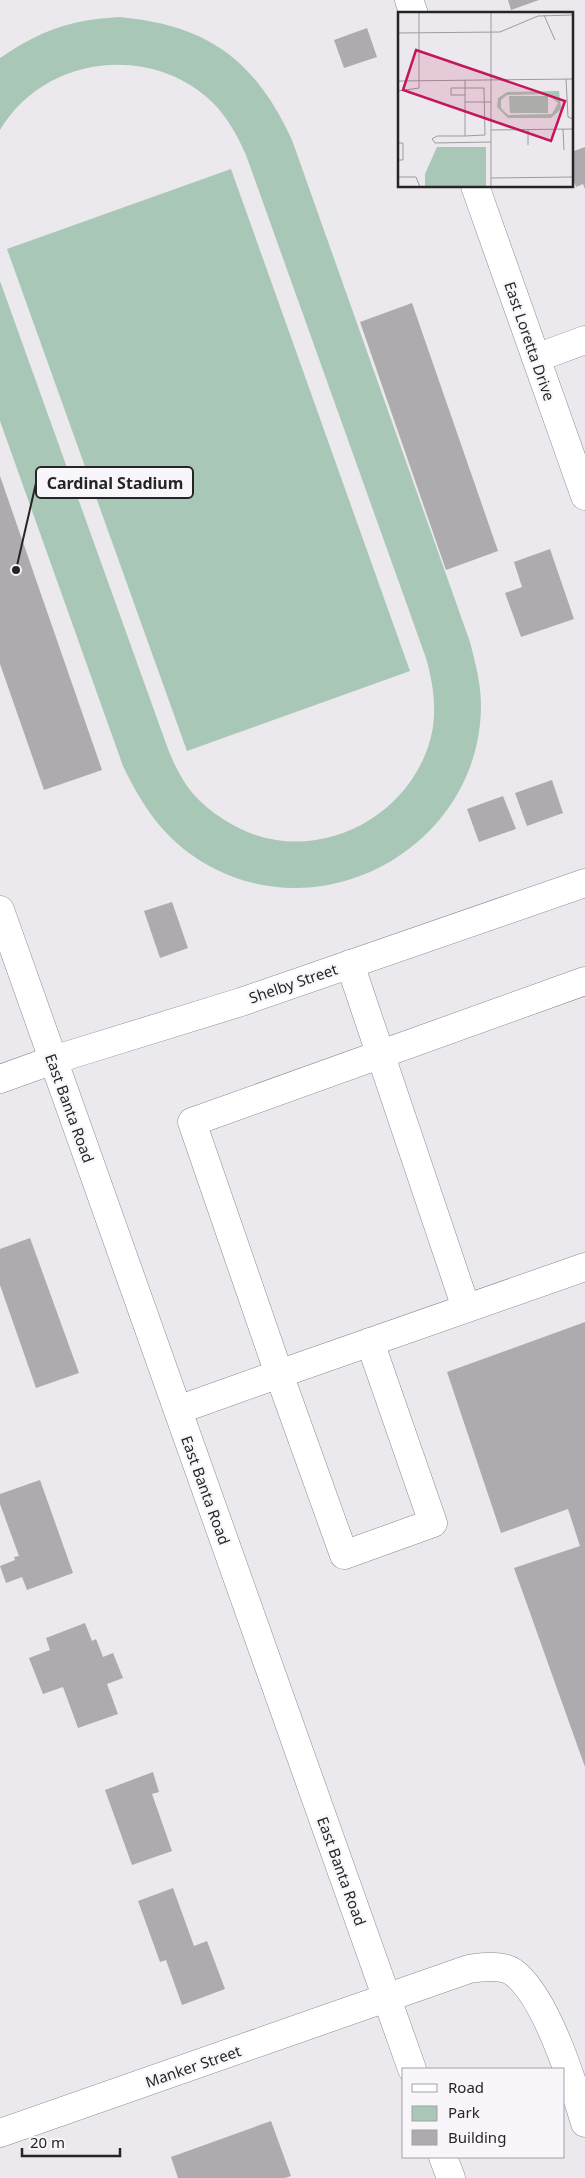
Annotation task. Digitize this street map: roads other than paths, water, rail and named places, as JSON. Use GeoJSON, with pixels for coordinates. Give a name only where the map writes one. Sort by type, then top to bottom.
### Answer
{"type":"FeatureCollection","features":[{"type":"Feature","properties":{"kind":"street","name":"East Loretta Drive"},"geometry":{"type":"LineString","coordinates":[[476,188],[585,496]]}},
{"type":"Feature","properties":{"kind":"street"},"geometry":{"type":"LineString","coordinates":[[536,358],[585,340]]}},
{"type":"Feature","properties":{"kind":"street","name":"Shelby Street"},"geometry":{"type":"LineString","coordinates":[[0,1079],[53,1060],[241,1002],[585,883]]}},
{"type":"Feature","properties":{"kind":"street","name":"East Banta Road"},"geometry":{"type":"LineString","coordinates":[[0,910],[412,2068]]}},
{"type":"Feature","properties":{"kind":"street"},"geometry":{"type":"LineString","coordinates":[[350,964],[466,1308]]}},
{"type":"Feature","properties":{"kind":"street"},"geometry":{"type":"LineString","coordinates":[[370,1342],[433,1524],[344,1555],[192,1122],[585,980]]}},
{"type":"Feature","properties":{"kind":"street"},"geometry":{"type":"LineString","coordinates":[[178,1410],[585,1267]]}},
{"type":"Feature","properties":{"kind":"street","name":"Manker Street"},"geometry":{"type":"LineString","coordinates":[[0,2133],[469,1969],[486,1966],[512,1971],[532,1991],[549,2023],[585,2122]]}},
{"type":"Feature","properties":{"kind":"street"},"geometry":{"type":"LineString","coordinates":[[443,2158],[450,2178]]}},
{"type":"Feature","properties":{"kind":"place","name":"Cardinal Stadium"},"geometry":{"type":"Point","coordinates":[16,570]}}]}
